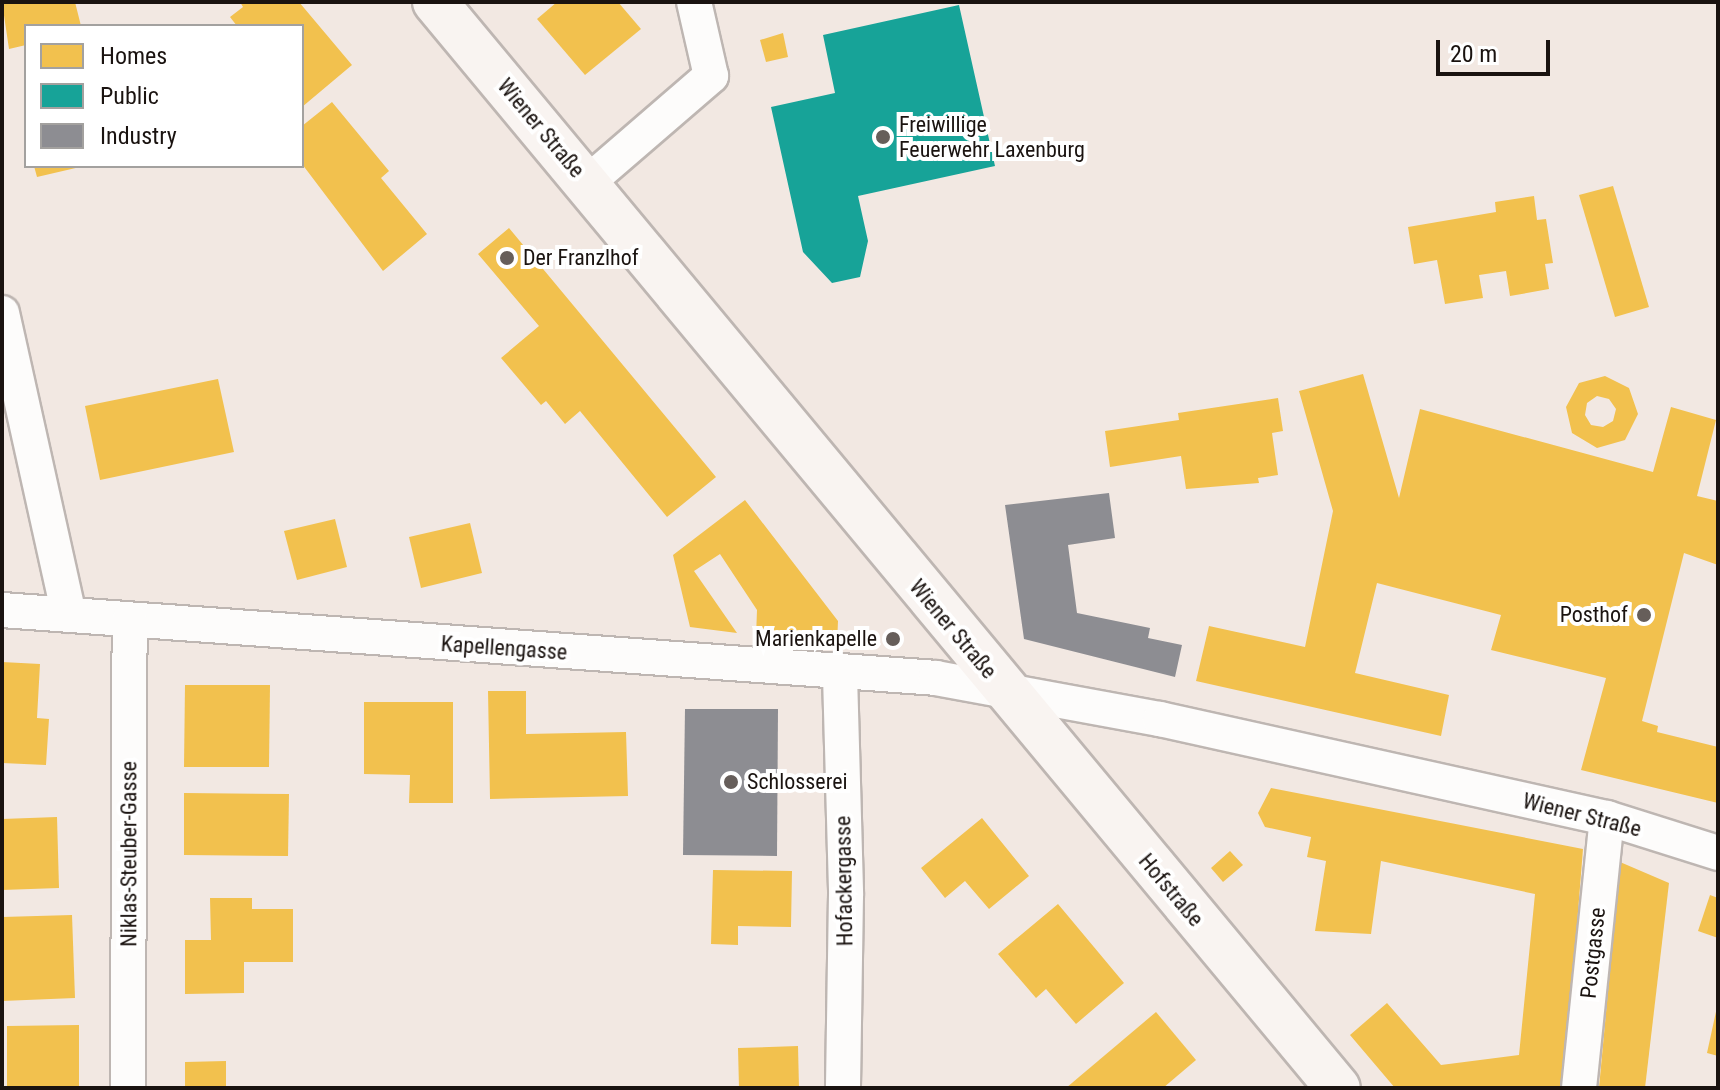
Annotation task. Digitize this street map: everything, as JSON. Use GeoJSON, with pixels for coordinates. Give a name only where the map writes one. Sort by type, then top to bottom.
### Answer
{"type":"FeatureCollection","features":[{"type":"Feature","properties":{"kind":"main road","name":"Wiener Straße"},"geometry":{"type":"LineString","coordinates":[[435,2],[1005,692]]}},
{"type":"Feature","properties":{"kind":"main road","name":"Hofstraße"},"geometry":{"type":"LineString","coordinates":[[1005,692],[1338,1088]]}},
{"type":"Feature","properties":{"kind":"street"},"geometry":{"type":"LineString","coordinates":[[587,183],[711,76],[694,2]]}},
{"type":"Feature","properties":{"kind":"street"},"geometry":{"type":"LineString","coordinates":[[2,313],[69,615]]}},
{"type":"Feature","properties":{"kind":"street","name":"Kapellengasse"},"geometry":{"type":"LineString","coordinates":[[2,610],[840,675],[936,678],[1005,692]]}},
{"type":"Feature","properties":{"kind":"street","name":"Niklas-Steuber-Gasse"},"geometry":{"type":"LineString","coordinates":[[128,1088],[130,620]]}},
{"type":"Feature","properties":{"kind":"street","name":"Hofackergasse"},"geometry":{"type":"LineString","coordinates":[[840,675],[846,895],[843,1088]]}},
{"type":"Feature","properties":{"kind":"street","name":"Wiener Straße"},"geometry":{"type":"LineString","coordinates":[[1005,692],[1160,719],[1607,818],[1718,853]]}},
{"type":"Feature","properties":{"kind":"street","name":"Postgasse"},"geometry":{"type":"LineString","coordinates":[[1579,1088],[1607,818]]}},
{"type":"Feature","properties":{"kind":"building: Homes"},"geometry":{"type":"Polygon","coordinates":[[[2,2],[75,2],[80,24],[24,24],[24,45],[9,49],[2,2]]]}},
{"type":"Feature","properties":{"kind":"building: Homes"},"geometry":{"type":"Polygon","coordinates":[[[240,2],[299,2],[352,65],[304,105],[304,24],[235,24],[230,17],[243,7],[240,2]]]}},
{"type":"Feature","properties":{"kind":"building: Homes"},"geometry":{"type":"Polygon","coordinates":[[[557,2],[618,2],[641,29],[585,75],[537,19],[557,2]]]}},
{"type":"Feature","properties":{"kind":"building: Homes"},"geometry":{"type":"Polygon","coordinates":[[[783,33],[788,57],[766,62],[760,40],[783,33]]]}},
{"type":"Feature","properties":{"kind":"building: Homes"},"geometry":{"type":"Polygon","coordinates":[[[332,102],[389,171],[381,178],[427,234],[383,271],[304,167],[304,124],[332,102]]]}},
{"type":"Feature","properties":{"kind":"building: Homes"},"geometry":{"type":"Polygon","coordinates":[[[35,168],[76,168],[37,177],[35,168]]]}},
{"type":"Feature","properties":{"kind":"building: Homes"},"geometry":{"type":"Polygon","coordinates":[[[1613,186],[1649,307],[1615,317],[1579,195],[1613,186]]]}},
{"type":"Feature","properties":{"kind":"building: Homes"},"geometry":{"type":"Polygon","coordinates":[[[1534,196],[1537,220],[1546,219],[1553,263],[1545,264],[1549,289],[1510,296],[1506,271],[1479,275],[1483,298],[1445,304],[1437,260],[1414,264],[1408,227],[1496,212],[1495,202],[1534,196]]]}},
{"type":"Feature","properties":{"kind":"building: Homes"},"geometry":{"type":"Polygon","coordinates":[[[509,228],[716,477],[667,517],[580,411],[565,424],[546,401],[541,405],[501,358],[539,326],[478,254],[509,228]]]}},
{"type":"Feature","properties":{"kind":"building: Homes"},"geometry":{"type":"Polygon","coordinates":[[[1363,374],[1399,498],[1420,409],[1653,472],[1671,407],[1716,420],[1697,496],[1718,501],[1718,565],[1684,553],[1642,721],[1658,726],[1657,732],[1718,747],[1718,803],[1581,770],[1606,678],[1491,650],[1501,615],[1377,583],[1355,673],[1449,695],[1441,736],[1196,681],[1209,626],[1305,647],[1333,511],[1299,391],[1363,374]]]}},
{"type":"Feature","properties":{"kind":"building: Homes"},"geometry":{"type":"Polygon","coordinates":[[[1605,376],[1629,388],[1638,414],[1625,440],[1597,448],[1572,433],[1566,407],[1579,383],[1605,376]],[[1597,396],[1587,403],[1585,415],[1591,425],[1603,427],[1613,421],[1616,409],[1609,399],[1597,396]]]}},
{"type":"Feature","properties":{"kind":"building: Homes"},"geometry":{"type":"Polygon","coordinates":[[[218,379],[234,452],[100,480],[85,406],[218,379]]]}},
{"type":"Feature","properties":{"kind":"building: Homes"},"geometry":{"type":"Polygon","coordinates":[[[1278,398],[1283,431],[1272,433],[1278,475],[1258,478],[1259,483],[1186,489],[1181,456],[1110,467],[1105,431],[1179,420],[1178,413],[1278,398]]]}},
{"type":"Feature","properties":{"kind":"building: Homes"},"geometry":{"type":"Polygon","coordinates":[[[745,500],[838,621],[837,645],[756,637],[757,610],[720,554],[694,571],[737,633],[690,627],[673,555],[745,500]]]}},
{"type":"Feature","properties":{"kind":"building: Homes"},"geometry":{"type":"Polygon","coordinates":[[[335,519],[347,567],[297,580],[284,531],[335,519]]]}},
{"type":"Feature","properties":{"kind":"building: Homes"},"geometry":{"type":"Polygon","coordinates":[[[470,523],[482,573],[421,588],[409,537],[470,523]]]}},
{"type":"Feature","properties":{"kind":"building: Homes"},"geometry":{"type":"Polygon","coordinates":[[[2,662],[40,664],[37,718],[49,719],[46,765],[2,763],[2,662]]]}},
{"type":"Feature","properties":{"kind":"building: Homes"},"geometry":{"type":"Polygon","coordinates":[[[185,685],[270,685],[269,767],[184,767],[185,685]]]}},
{"type":"Feature","properties":{"kind":"building: Homes"},"geometry":{"type":"Polygon","coordinates":[[[488,691],[526,691],[526,734],[626,732],[628,796],[490,799],[488,691]]]}},
{"type":"Feature","properties":{"kind":"building: Homes"},"geometry":{"type":"Polygon","coordinates":[[[364,702],[453,702],[453,803],[409,803],[410,775],[364,774],[364,702]]]}},
{"type":"Feature","properties":{"kind":"building: Homes"},"geometry":{"type":"Polygon","coordinates":[[[1271,788],[1583,849],[1564,1088],[1395,1088],[1350,1035],[1387,1003],[1441,1065],[1519,1055],[1535,894],[1381,861],[1371,934],[1315,931],[1326,861],[1307,857],[1311,837],[1265,827],[1258,813],[1271,788]]]}},
{"type":"Feature","properties":{"kind":"building: Homes"},"geometry":{"type":"Polygon","coordinates":[[[184,793],[289,794],[288,856],[184,855],[184,793]]]}},
{"type":"Feature","properties":{"kind":"building: Homes"},"geometry":{"type":"Polygon","coordinates":[[[57,817],[59,888],[2,890],[2,819],[57,817]]]}},
{"type":"Feature","properties":{"kind":"building: Homes"},"geometry":{"type":"Polygon","coordinates":[[[982,818],[1029,876],[989,909],[965,881],[945,898],[921,868],[982,818]]]}},
{"type":"Feature","properties":{"kind":"building: Homes"},"geometry":{"type":"Polygon","coordinates":[[[1230,851],[1243,865],[1223,882],[1211,868],[1230,851]]]}},
{"type":"Feature","properties":{"kind":"building: Homes"},"geometry":{"type":"Polygon","coordinates":[[[1620,862],[1669,883],[1645,1088],[1599,1088],[1620,862]]]}},
{"type":"Feature","properties":{"kind":"building: Homes"},"geometry":{"type":"Polygon","coordinates":[[[713,870],[792,871],[791,927],[738,926],[738,945],[711,944],[713,870]]]}},
{"type":"Feature","properties":{"kind":"building: Homes"},"geometry":{"type":"Polygon","coordinates":[[[1710,895],[1718,898],[1718,938],[1698,931],[1710,895]]]}},
{"type":"Feature","properties":{"kind":"building: Homes"},"geometry":{"type":"Polygon","coordinates":[[[210,898],[252,898],[252,909],[293,909],[293,962],[244,962],[244,993],[185,994],[185,940],[211,940],[210,898]]]}},
{"type":"Feature","properties":{"kind":"building: Homes"},"geometry":{"type":"Polygon","coordinates":[[[1058,904],[1124,983],[1076,1024],[1046,989],[1036,998],[998,954],[1058,904]]]}},
{"type":"Feature","properties":{"kind":"building: Homes"},"geometry":{"type":"Polygon","coordinates":[[[72,915],[75,998],[2,1001],[2,917],[72,915]]]}},
{"type":"Feature","properties":{"kind":"building: Homes"},"geometry":{"type":"Polygon","coordinates":[[[1718,1007],[1718,1056],[1707,1053],[1718,1007]]]}},
{"type":"Feature","properties":{"kind":"building: Homes"},"geometry":{"type":"Polygon","coordinates":[[[1156,1012],[1196,1060],[1163,1088],[1066,1088],[1156,1012]]]}},
{"type":"Feature","properties":{"kind":"building: Homes"},"geometry":{"type":"Polygon","coordinates":[[[79,1025],[79,1088],[7,1088],[7,1026],[79,1025]]]}},
{"type":"Feature","properties":{"kind":"building: Homes"},"geometry":{"type":"Polygon","coordinates":[[[798,1046],[799,1088],[739,1088],[738,1048],[798,1046]]]}},
{"type":"Feature","properties":{"kind":"building: Homes"},"geometry":{"type":"Polygon","coordinates":[[[226,1061],[226,1088],[185,1088],[185,1062],[226,1061]]]}},
{"type":"Feature","properties":{"kind":"building: Public","name":"Freiwillige Feuerwehr Laxenburg"},"geometry":{"type":"Polygon","coordinates":[[[959,5],[995,166],[858,196],[868,241],[860,277],[832,283],[803,252],[771,107],[835,93],[823,35],[959,5]]]}},
{"type":"Feature","properties":{"kind":"building: Industry"},"geometry":{"type":"Polygon","coordinates":[[[1109,493],[1115,538],[1068,545],[1077,613],[1150,628],[1148,638],[1182,645],[1175,677],[1024,639],[1005,505],[1109,493]]]}},
{"type":"Feature","properties":{"kind":"building: Industry","name":"Schlosserei"},"geometry":{"type":"Polygon","coordinates":[[[685,709],[778,709],[777,856],[683,855],[685,709]]]}},
{"type":"Feature","properties":{"kind":"place","name":"Freiwillige Feuerwehr Laxenburg"},"geometry":{"type":"Point","coordinates":[883,137]}},
{"type":"Feature","properties":{"kind":"place","name":"Der Franzlhof"},"geometry":{"type":"Point","coordinates":[507,258]}},
{"type":"Feature","properties":{"kind":"place","name":"Posthof"},"geometry":{"type":"Point","coordinates":[1644,615]}},
{"type":"Feature","properties":{"kind":"place","name":"Marienkapelle"},"geometry":{"type":"Point","coordinates":[893,639]}},
{"type":"Feature","properties":{"kind":"place","name":"Schlosserei"},"geometry":{"type":"Point","coordinates":[731,782]}}]}
